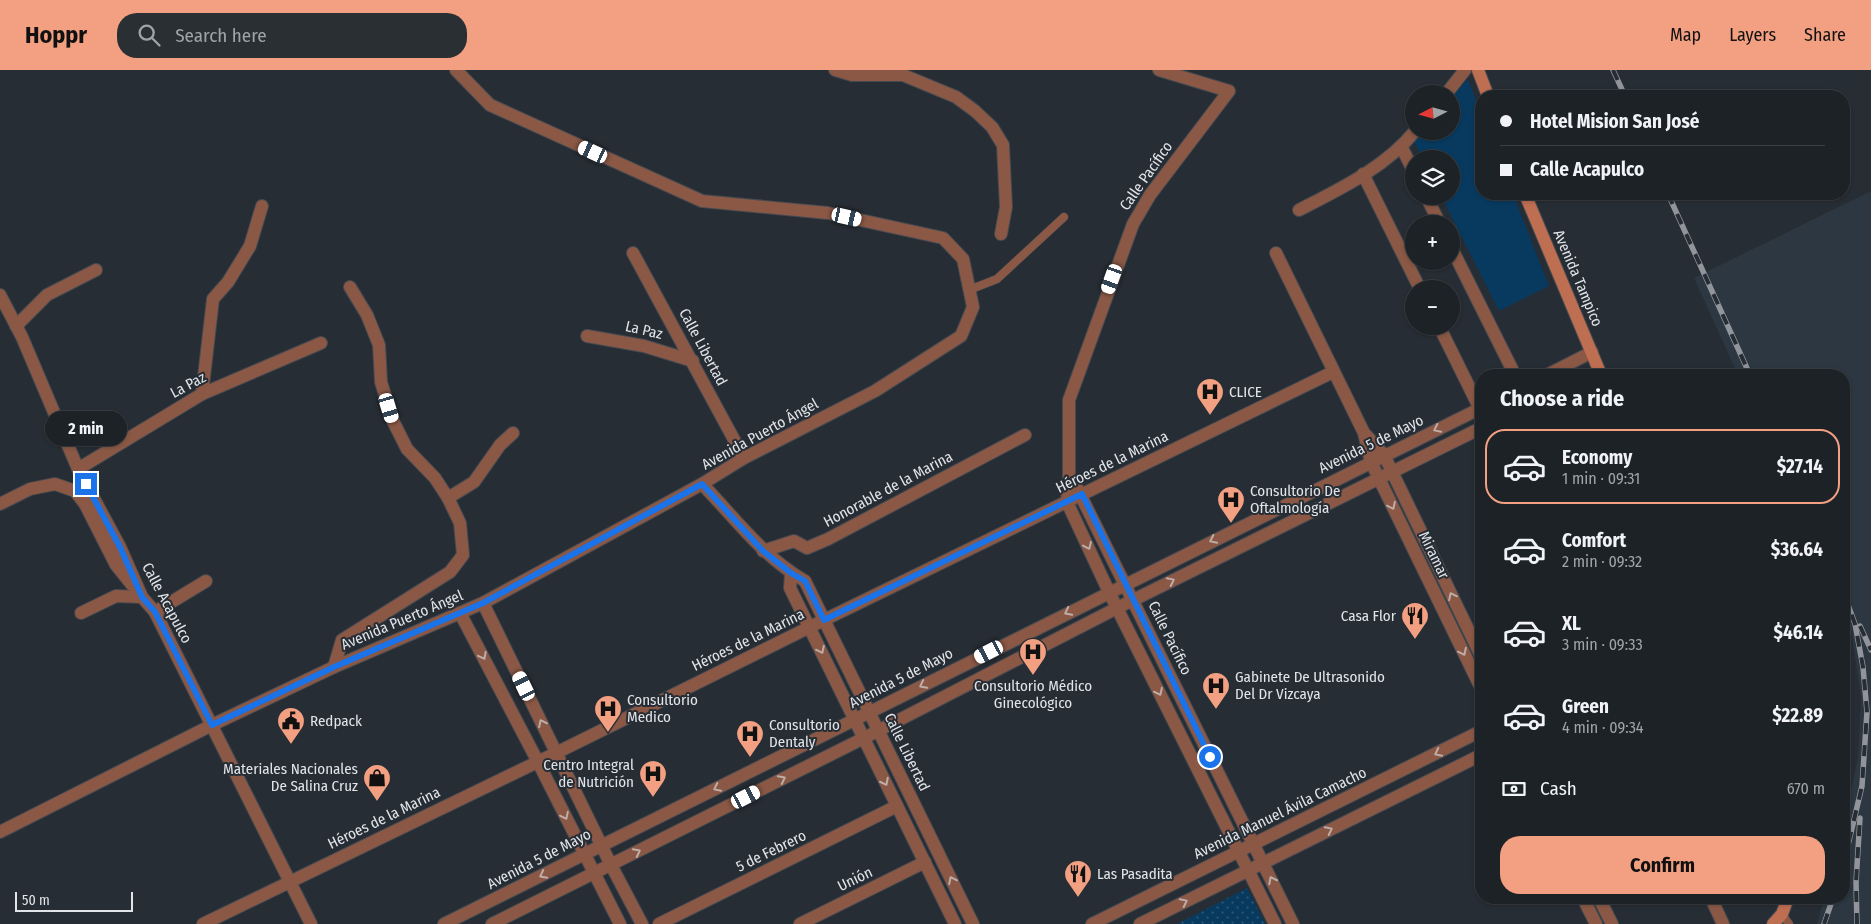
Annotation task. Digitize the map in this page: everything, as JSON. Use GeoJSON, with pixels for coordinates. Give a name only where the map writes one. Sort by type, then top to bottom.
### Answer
{"type":"FeatureCollection","features":[{"type":"Feature","properties":{"kind":"main road"},"geometry":{"type":"LineString","coordinates":[[1478,70],[1486,90]]}},
{"type":"Feature","properties":{"kind":"main road","name":"Avenida Tampico"},"geometry":{"type":"LineString","coordinates":[[1528,200],[1592,352],[1597,369]]}},
{"type":"Feature","properties":{"kind":"main road"},"geometry":{"type":"LineString","coordinates":[[1772,924],[1785,919],[1787,904]]}},
{"type":"Feature","properties":{"kind":"street","name":"Avenida Puerto Ángel"},"geometry":{"type":"LineString","coordinates":[[0,832],[212,725],[334,667],[483,603],[702,484],[744,458],[875,391],[961,336],[972,307],[969,290],[963,259],[943,238],[828,213],[702,201],[490,105],[456,70]]}},
{"type":"Feature","properties":{"kind":"street"},"geometry":{"type":"LineString","coordinates":[[835,70],[852,75],[903,75],[956,96],[981,116],[992,128],[1003,145],[1006,207],[1001,234]]}},
{"type":"Feature","properties":{"kind":"street","name":"Calle Pacífico"},"geometry":{"type":"LineString","coordinates":[[1159,70],[1229,91],[1150,195],[1133,224],[1069,400],[1067,502],[1109,592],[1274,924]]}},
{"type":"Feature","properties":{"kind":"street"},"geometry":{"type":"LineString","coordinates":[[1453,85],[1465,70]]}},
{"type":"Feature","properties":{"kind":"street"},"geometry":{"type":"LineString","coordinates":[[1298,210],[1364,174],[1402,148],[1408,140]]}},
{"type":"Feature","properties":{"kind":"street"},"geometry":{"type":"LineString","coordinates":[[1402,148],[1405,154]]}},
{"type":"Feature","properties":{"kind":"street"},"geometry":{"type":"LineString","coordinates":[[1364,174],[1416,280]]}},
{"type":"Feature","properties":{"kind":"street"},"geometry":{"type":"LineString","coordinates":[[202,394],[213,300],[228,282],[250,246],[262,206]]}},
{"type":"Feature","properties":{"kind":"street","name":"Calle Libertad"},"geometry":{"type":"LineString","coordinates":[[633,253],[744,458]]}},
{"type":"Feature","properties":{"kind":"street","name":"Miramar"},"geometry":{"type":"LineString","coordinates":[[1276,253],[1364,433],[1371,462],[1475,676]]}},
{"type":"Feature","properties":{"kind":"street"},"geometry":{"type":"LineString","coordinates":[[1460,265],[1512,369]]}},
{"type":"Feature","properties":{"kind":"street"},"geometry":{"type":"LineString","coordinates":[[16,326],[47,295],[96,270]]}},
{"type":"Feature","properties":{"kind":"street"},"geometry":{"type":"LineString","coordinates":[[334,667],[342,640],[450,572],[463,555],[460,523],[448,498],[435,478],[407,449],[393,421],[381,382],[379,345],[366,315],[350,287]]}},
{"type":"Feature","properties":{"kind":"street","name":"Calle Acapulco"},"geometry":{"type":"LineString","coordinates":[[0,295],[16,326],[78,469],[120,547],[142,597],[155,612],[311,924]]}},
{"type":"Feature","properties":{"kind":"street"},"geometry":{"type":"LineString","coordinates":[[1444,335],[1475,397]]}},
{"type":"Feature","properties":{"kind":"street","name":"La Paz"},"geometry":{"type":"LineString","coordinates":[[587,336],[644,346],[693,362]]}},
{"type":"Feature","properties":{"kind":"street","name":"La Paz"},"geometry":{"type":"LineString","coordinates":[[78,469],[202,394],[321,343]]}},
{"type":"Feature","properties":{"kind":"street"},"geometry":{"type":"LineString","coordinates":[[1559,369],[1592,352]]}},
{"type":"Feature","properties":{"kind":"street","name":"Héroes de la Marina"},"geometry":{"type":"LineString","coordinates":[[204,924],[290,880],[538,762],[824,620],[1333,372]]}},
{"type":"Feature","properties":{"kind":"street","name":"Avenida 5 de Mayo"},"geometry":{"type":"LineString","coordinates":[[444,924],[1384,455],[1475,412]]}},
{"type":"Feature","properties":{"kind":"street"},"geometry":{"type":"LineString","coordinates":[[482,906],[492,924],[864,738],[1117,608],[1475,431]]}},
{"type":"Feature","properties":{"kind":"street"},"geometry":{"type":"LineString","coordinates":[[448,498],[474,482],[496,450],[513,433]]}},
{"type":"Feature","properties":{"kind":"street","name":"Miramar"},"geometry":{"type":"LineString","coordinates":[[1364,433],[1384,455],[1475,644]]}},
{"type":"Feature","properties":{"kind":"street","name":"Honorable de la Marina"},"geometry":{"type":"LineString","coordinates":[[763,551],[794,540],[807,548],[828,539],[1025,435]]}},
{"type":"Feature","properties":{"kind":"street","name":"Calle Pacífico"},"geometry":{"type":"LineString","coordinates":[[1069,476],[1082,494],[1294,924]]}},
{"type":"Feature","properties":{"kind":"street"},"geometry":{"type":"LineString","coordinates":[[0,504],[30,489],[55,484],[75,491],[85,504],[116,565],[142,597]]}},
{"type":"Feature","properties":{"kind":"street","name":"Calle Libertad"},"geometry":{"type":"LineString","coordinates":[[702,484],[763,551],[791,573],[805,581],[973,924]]}},
{"type":"Feature","properties":{"kind":"street"},"geometry":{"type":"LineString","coordinates":[[791,573],[790,588],[956,924]]}},
{"type":"Feature","properties":{"kind":"street"},"geometry":{"type":"LineString","coordinates":[[155,612],[206,581]]}},
{"type":"Feature","properties":{"kind":"street"},"geometry":{"type":"LineString","coordinates":[[81,613],[116,596],[142,597]]}},
{"type":"Feature","properties":{"kind":"street"},"geometry":{"type":"LineString","coordinates":[[483,603],[611,865],[642,924]]}},
{"type":"Feature","properties":{"kind":"street"},"geometry":{"type":"LineString","coordinates":[[460,613],[620,924]]}},
{"type":"Feature","properties":{"kind":"street","name":"Avenida Manuel Ávila Camacho"},"geometry":{"type":"LineString","coordinates":[[1092,924],[1475,734]]}},
{"type":"Feature","properties":{"kind":"street"},"geometry":{"type":"LineString","coordinates":[[1140,924],[1475,758]]}},
{"type":"Feature","properties":{"kind":"street","name":"5 de Febrero"},"geometry":{"type":"LineString","coordinates":[[659,924],[897,806]]}},
{"type":"Feature","properties":{"kind":"street","name":"Unión"},"geometry":{"type":"LineString","coordinates":[[800,924],[925,862]]}},
{"type":"Feature","properties":{"kind":"street"},"geometry":{"type":"LineString","coordinates":[[1586,904],[1596,924]]}},
{"type":"Feature","properties":{"kind":"street"},"geometry":{"type":"LineString","coordinates":[[1602,904],[1612,924]]}},
{"type":"Feature","properties":{"kind":"street"},"geometry":{"type":"LineString","coordinates":[[1714,904],[1723,924]]}},
{"type":"Feature","properties":{"kind":"lane"},"geometry":{"type":"LineString","coordinates":[[969,290],[997,279],[1064,216]]}},
{"type":"Feature","properties":{"kind":"shaded area"},"geometry":{"type":"Polygon","coordinates":[[[1468,79],[1475,97],[1475,200],[1515,200],[1549,286],[1499,311],[1460,234],[1460,215],[1451,215],[1446,205],[1460,205],[1460,150],[1418,150],[1413,140],[1460,140],[1460,87],[1468,79]]]}},
{"type":"Feature","properties":{"kind":"shaded area"},"geometry":{"type":"Polygon","coordinates":[[[1871,191],[1871,924],[1817,924],[1822,904],[1850,904],[1850,796],[1858,758],[1861,698],[1850,630],[1850,369],[1735,369],[1694,278],[1871,191]]]}},
{"type":"Feature","properties":{"kind":"shaded area"},"geometry":{"type":"Polygon","coordinates":[[[1247,888],[1265,924],[1177,924],[1247,888]]]}},
{"type":"Feature","properties":{"kind":"railway"},"geometry":{"type":"LineString","coordinates":[[1613,70],[1622,90]]}},
{"type":"Feature","properties":{"kind":"railway"},"geometry":{"type":"LineString","coordinates":[[1671,200],[1747,369]]}},
{"type":"Feature","properties":{"kind":"railway"},"geometry":{"type":"LineString","coordinates":[[1850,610],[1855,624],[1863,667],[1867,712],[1862,786],[1850,837]]}},
{"type":"Feature","properties":{"kind":"railway"},"geometry":{"type":"LineString","coordinates":[[1860,626],[1871,650]]}},
{"type":"Feature","properties":{"kind":"railway"},"geometry":{"type":"LineString","coordinates":[[1857,924],[1856,882],[1860,818]]}},
{"type":"Feature","properties":{"kind":"railway"},"geometry":{"type":"LineString","coordinates":[[1824,924],[1831,904]]}},
{"type":"Feature","properties":{"kind":"place","name":"CLICE"},"geometry":{"type":"Point","coordinates":[1210,416]}},
{"type":"Feature","properties":{"kind":"place","name":"Consultorio De Oftalmología"},"geometry":{"type":"Point","coordinates":[1231,524]}},
{"type":"Feature","properties":{"kind":"place","name":"Casa Flor"},"geometry":{"type":"Point","coordinates":[1415,640]}},
{"type":"Feature","properties":{"kind":"place","name":"Consultorio Médico Ginecológico"},"geometry":{"type":"Point","coordinates":[1033,676]}},
{"type":"Feature","properties":{"kind":"place","name":"Gabinete De Ultrasonido Del Dr Vizcaya"},"geometry":{"type":"Point","coordinates":[1216,710]}},
{"type":"Feature","properties":{"kind":"place","name":"Consultorio Medico"},"geometry":{"type":"Point","coordinates":[608,733]}},
{"type":"Feature","properties":{"kind":"place","name":"Redpack"},"geometry":{"type":"Point","coordinates":[291,745]}},
{"type":"Feature","properties":{"kind":"place","name":"Consultorio Dentaly"},"geometry":{"type":"Point","coordinates":[750,758]}},
{"type":"Feature","properties":{"kind":"place","name":"Centro Integral de Nutrición"},"geometry":{"type":"Point","coordinates":[653,798]}},
{"type":"Feature","properties":{"kind":"place","name":"Materiales Nacionales De Salina Cruz"},"geometry":{"type":"Point","coordinates":[377,802]}},
{"type":"Feature","properties":{"kind":"place","name":"Las Pasadita"},"geometry":{"type":"Point","coordinates":[1078,898]}},
{"type":"Feature","properties":{"kind":"route"},"geometry":{"type":"LineString","coordinates":[[86,484],[120,547],[142,597],[155,612],[212,725],[334,667],[483,603],[702,484],[763,551],[791,573],[805,581],[824,620],[1082,494],[1210,757]]}}]}
